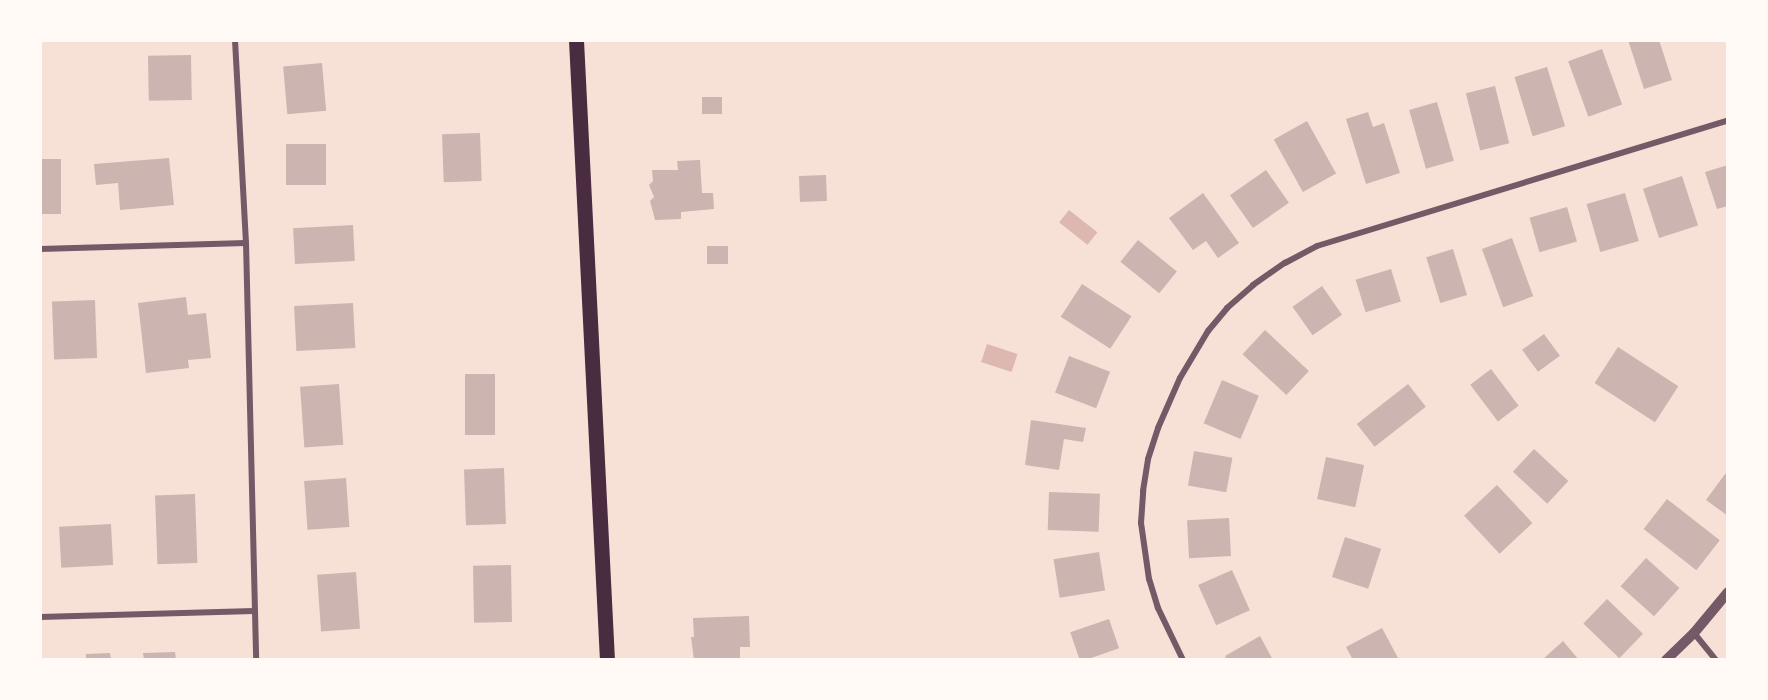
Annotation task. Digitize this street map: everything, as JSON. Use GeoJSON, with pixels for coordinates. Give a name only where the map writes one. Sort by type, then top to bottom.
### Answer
{"type":"FeatureCollection","features":[{"type":"Feature","properties":{"kind":"main road"},"geometry":{"type":"LineString","coordinates":[[576,40],[607,660]]}},
{"type":"Feature","properties":{"kind":"street"},"geometry":{"type":"LineString","coordinates":[[235,40],[246,243],[256,660]]}},
{"type":"Feature","properties":{"kind":"street"},"geometry":{"type":"LineString","coordinates":[[1183,660],[1158,608],[1149,579],[1141,523],[1143,491],[1158,428],[1180,378],[1208,331],[1227,308],[1253,285],[1285,263],[1317,246],[1728,120]]}},
{"type":"Feature","properties":{"kind":"street"},"geometry":{"type":"LineString","coordinates":[[40,249],[246,243]]}},
{"type":"Feature","properties":{"kind":"street"},"geometry":{"type":"LineString","coordinates":[[1666,660],[1694,633],[1728,592]]}},
{"type":"Feature","properties":{"kind":"street"},"geometry":{"type":"LineString","coordinates":[[40,617],[254,611]]}},
{"type":"Feature","properties":{"kind":"street"},"geometry":{"type":"LineString","coordinates":[[1694,633],[1716,660]]}},
{"type":"Feature","properties":{"kind":"shaded area"},"geometry":{"type":"Polygon","coordinates":[[[1069,210],[1097,232],[1088,245],[1059,223],[1069,210]]]}},
{"type":"Feature","properties":{"kind":"shaded area"},"geometry":{"type":"Polygon","coordinates":[[[987,344],[1017,354],[1012,372],[981,362],[987,344]]]}},
{"type":"Feature","properties":{"kind":"building"},"geometry":{"type":"Polygon","coordinates":[[[1628,40],[1659,40],[1672,80],[1644,89],[1628,40]]]}},
{"type":"Feature","properties":{"kind":"building"},"geometry":{"type":"Polygon","coordinates":[[[1602,49],[1622,104],[1588,117],[1568,61],[1602,49]]]}},
{"type":"Feature","properties":{"kind":"building"},"geometry":{"type":"Polygon","coordinates":[[[191,55],[192,100],[149,101],[148,56],[191,55]]]}},
{"type":"Feature","properties":{"kind":"building"},"geometry":{"type":"Polygon","coordinates":[[[322,63],[326,111],[287,114],[283,66],[322,63]]]}},
{"type":"Feature","properties":{"kind":"building"},"geometry":{"type":"Polygon","coordinates":[[[1547,67],[1565,126],[1533,136],[1514,77],[1547,67]]]}},
{"type":"Feature","properties":{"kind":"building"},"geometry":{"type":"Polygon","coordinates":[[[1495,86],[1509,143],[1480,151],[1466,93],[1495,86]]]}},
{"type":"Feature","properties":{"kind":"building"},"geometry":{"type":"Polygon","coordinates":[[[702,97],[722,97],[722,114],[702,114],[702,97]]]}},
{"type":"Feature","properties":{"kind":"building"},"geometry":{"type":"Polygon","coordinates":[[[1437,102],[1454,161],[1426,169],[1409,110],[1437,102]]]}},
{"type":"Feature","properties":{"kind":"building"},"geometry":{"type":"Polygon","coordinates":[[[1368,112],[1373,127],[1384,123],[1400,173],[1366,184],[1346,119],[1368,112]]]}},
{"type":"Feature","properties":{"kind":"building"},"geometry":{"type":"Polygon","coordinates":[[[1307,121],[1336,173],[1303,192],[1274,139],[1307,121]]]}},
{"type":"Feature","properties":{"kind":"building"},"geometry":{"type":"Polygon","coordinates":[[[480,133],[482,181],[444,182],[442,134],[480,133]]]}},
{"type":"Feature","properties":{"kind":"building"},"geometry":{"type":"Polygon","coordinates":[[[286,144],[326,144],[326,185],[286,185],[286,144]]]}},
{"type":"Feature","properties":{"kind":"building"},"geometry":{"type":"Polygon","coordinates":[[[169,158],[174,205],[120,210],[118,183],[96,185],[94,164],[169,158]]]}},
{"type":"Feature","properties":{"kind":"building"},"geometry":{"type":"Polygon","coordinates":[[[40,159],[61,159],[61,214],[40,214],[40,159]]]}},
{"type":"Feature","properties":{"kind":"building"},"geometry":{"type":"Polygon","coordinates":[[[700,160],[702,193],[713,193],[714,209],[681,212],[681,219],[655,220],[650,201],[654,197],[649,185],[653,181],[652,170],[678,170],[677,161],[700,160]]]}},
{"type":"Feature","properties":{"kind":"building"},"geometry":{"type":"Polygon","coordinates":[[[1728,165],[1728,206],[1717,209],[1705,172],[1728,165]]]}},
{"type":"Feature","properties":{"kind":"building"},"geometry":{"type":"Polygon","coordinates":[[[1266,170],[1289,203],[1253,228],[1230,195],[1266,170]]]}},
{"type":"Feature","properties":{"kind":"building"},"geometry":{"type":"Polygon","coordinates":[[[826,175],[827,201],[800,202],[799,176],[826,175]]]}},
{"type":"Feature","properties":{"kind":"building"},"geometry":{"type":"Polygon","coordinates":[[[1682,176],[1698,225],[1659,238],[1643,189],[1682,176]]]}},
{"type":"Feature","properties":{"kind":"building"},"geometry":{"type":"Polygon","coordinates":[[[1203,193],[1239,243],[1218,258],[1206,241],[1193,250],[1169,218],[1203,193]]]}},
{"type":"Feature","properties":{"kind":"building"},"geometry":{"type":"Polygon","coordinates":[[[1625,193],[1639,241],[1600,252],[1587,204],[1625,193]]]}},
{"type":"Feature","properties":{"kind":"building"},"geometry":{"type":"Polygon","coordinates":[[[1567,207],[1577,242],[1539,252],[1530,218],[1567,207]]]}},
{"type":"Feature","properties":{"kind":"building"},"geometry":{"type":"Polygon","coordinates":[[[353,225],[355,261],[295,264],[293,228],[353,225]]]}},
{"type":"Feature","properties":{"kind":"building"},"geometry":{"type":"Polygon","coordinates":[[[1512,238],[1533,296],[1503,307],[1482,249],[1512,238]]]}},
{"type":"Feature","properties":{"kind":"building"},"geometry":{"type":"Polygon","coordinates":[[[1138,240],[1177,271],[1159,293],[1120,262],[1138,240]]]}},
{"type":"Feature","properties":{"kind":"building"},"geometry":{"type":"Polygon","coordinates":[[[707,246],[728,246],[728,264],[707,264],[707,246]]]}},
{"type":"Feature","properties":{"kind":"building"},"geometry":{"type":"Polygon","coordinates":[[[1453,249],[1467,295],[1440,303],[1426,257],[1453,249]]]}},
{"type":"Feature","properties":{"kind":"building"},"geometry":{"type":"Polygon","coordinates":[[[1391,269],[1401,302],[1366,312],[1356,280],[1391,269]]]}},
{"type":"Feature","properties":{"kind":"building"},"geometry":{"type":"Polygon","coordinates":[[[1082,284],[1131,316],[1110,349],[1061,317],[1082,284]]]}},
{"type":"Feature","properties":{"kind":"building"},"geometry":{"type":"Polygon","coordinates":[[[1322,286],[1342,315],[1313,335],[1293,307],[1322,286]]]}},
{"type":"Feature","properties":{"kind":"building"},"geometry":{"type":"Polygon","coordinates":[[[186,297],[188,315],[206,313],[211,358],[188,360],[189,368],[146,373],[138,303],[186,297]]]}},
{"type":"Feature","properties":{"kind":"building"},"geometry":{"type":"Polygon","coordinates":[[[95,300],[97,358],[54,359],[52,302],[95,300]]]}},
{"type":"Feature","properties":{"kind":"building"},"geometry":{"type":"Polygon","coordinates":[[[353,303],[355,348],[296,351],[294,306],[353,303]]]}},
{"type":"Feature","properties":{"kind":"building"},"geometry":{"type":"Polygon","coordinates":[[[1265,330],[1309,371],[1286,395],[1242,354],[1265,330]]]}},
{"type":"Feature","properties":{"kind":"building"},"geometry":{"type":"Polygon","coordinates":[[[1544,334],[1560,356],[1538,372],[1522,350],[1544,334]]]}},
{"type":"Feature","properties":{"kind":"building"},"geometry":{"type":"Polygon","coordinates":[[[1618,347],[1678,386],[1655,422],[1595,383],[1618,347]]]}},
{"type":"Feature","properties":{"kind":"building"},"geometry":{"type":"Polygon","coordinates":[[[1069,356],[1110,372],[1096,408],[1055,392],[1069,356]]]}},
{"type":"Feature","properties":{"kind":"building"},"geometry":{"type":"Polygon","coordinates":[[[1491,369],[1519,406],[1498,421],[1470,385],[1491,369]]]}},
{"type":"Feature","properties":{"kind":"building"},"geometry":{"type":"Polygon","coordinates":[[[465,374],[495,374],[495,435],[465,435],[465,374]]]}},
{"type":"Feature","properties":{"kind":"building"},"geometry":{"type":"Polygon","coordinates":[[[1222,380],[1259,396],[1240,439],[1204,423],[1222,380]]]}},
{"type":"Feature","properties":{"kind":"building"},"geometry":{"type":"Polygon","coordinates":[[[339,384],[343,445],[304,448],[300,387],[339,384]]]}},
{"type":"Feature","properties":{"kind":"building"},"geometry":{"type":"Polygon","coordinates":[[[1408,384],[1426,407],[1375,447],[1357,424],[1408,384]]]}},
{"type":"Feature","properties":{"kind":"building"},"geometry":{"type":"Polygon","coordinates":[[[1031,420],[1086,428],[1083,442],[1064,439],[1059,470],[1025,465],[1031,420]]]}},
{"type":"Feature","properties":{"kind":"building"},"geometry":{"type":"Polygon","coordinates":[[[1534,449],[1568,481],[1547,504],[1513,472],[1534,449]]]}},
{"type":"Feature","properties":{"kind":"building"},"geometry":{"type":"Polygon","coordinates":[[[1194,451],[1232,458],[1226,492],[1188,485],[1194,451]]]}},
{"type":"Feature","properties":{"kind":"building"},"geometry":{"type":"Polygon","coordinates":[[[1326,457],[1364,465],[1355,507],[1317,499],[1326,457]]]}},
{"type":"Feature","properties":{"kind":"building"},"geometry":{"type":"Polygon","coordinates":[[[504,468],[506,524],[466,525],[464,469],[504,468]]]}},
{"type":"Feature","properties":{"kind":"building"},"geometry":{"type":"Polygon","coordinates":[[[1725,474],[1728,476],[1728,516],[1706,500],[1725,474]]]}},
{"type":"Feature","properties":{"kind":"building"},"geometry":{"type":"Polygon","coordinates":[[[346,478],[349,527],[308,530],[304,481],[346,478]]]}},
{"type":"Feature","properties":{"kind":"building"},"geometry":{"type":"Polygon","coordinates":[[[1497,485],[1532,523],[1500,554],[1464,516],[1497,485]]]}},
{"type":"Feature","properties":{"kind":"building"},"geometry":{"type":"Polygon","coordinates":[[[1049,492],[1100,494],[1099,532],[1048,530],[1049,492]]]}},
{"type":"Feature","properties":{"kind":"building"},"geometry":{"type":"Polygon","coordinates":[[[195,494],[197,563],[157,564],[155,495],[195,494]]]}},
{"type":"Feature","properties":{"kind":"building"},"geometry":{"type":"Polygon","coordinates":[[[1667,499],[1720,540],[1696,570],[1644,529],[1667,499]]]}},
{"type":"Feature","properties":{"kind":"building"},"geometry":{"type":"Polygon","coordinates":[[[1229,518],[1231,556],[1189,558],[1187,520],[1229,518]]]}},
{"type":"Feature","properties":{"kind":"building"},"geometry":{"type":"Polygon","coordinates":[[[111,524],[113,565],[61,568],[59,527],[111,524]]]}},
{"type":"Feature","properties":{"kind":"building"},"geometry":{"type":"Polygon","coordinates":[[[1345,537],[1381,549],[1368,589],[1332,577],[1345,537]]]}},
{"type":"Feature","properties":{"kind":"building"},"geometry":{"type":"Polygon","coordinates":[[[1099,552],[1105,591],[1060,598],[1054,559],[1099,552]]]}},
{"type":"Feature","properties":{"kind":"building"},"geometry":{"type":"Polygon","coordinates":[[[1646,558],[1679,588],[1654,616],[1621,586],[1646,558]]]}},
{"type":"Feature","properties":{"kind":"building"},"geometry":{"type":"Polygon","coordinates":[[[511,565],[512,622],[474,623],[473,566],[511,565]]]}},
{"type":"Feature","properties":{"kind":"building"},"geometry":{"type":"Polygon","coordinates":[[[1232,570],[1250,610],[1216,625],[1198,585],[1232,570]]]}},
{"type":"Feature","properties":{"kind":"building"},"geometry":{"type":"Polygon","coordinates":[[[356,572],[360,629],[321,632],[317,575],[356,572]]]}},
{"type":"Feature","properties":{"kind":"building"},"geometry":{"type":"Polygon","coordinates":[[[1607,599],[1643,634],[1619,658],[1583,623],[1607,599]]]}},
{"type":"Feature","properties":{"kind":"building"},"geometry":{"type":"Polygon","coordinates":[[[749,616],[750,647],[740,647],[740,660],[694,660],[691,637],[694,637],[693,618],[749,616]]]}},
{"type":"Feature","properties":{"kind":"building"},"geometry":{"type":"Polygon","coordinates":[[[1109,619],[1119,648],[1080,660],[1070,632],[1109,619]]]}},
{"type":"Feature","properties":{"kind":"building"},"geometry":{"type":"Polygon","coordinates":[[[1382,628],[1398,658],[1353,660],[1346,647],[1382,628]]]}},
{"type":"Feature","properties":{"kind":"building"},"geometry":{"type":"Polygon","coordinates":[[[1260,636],[1273,660],[1227,660],[1225,656],[1260,636]]]}},
{"type":"Feature","properties":{"kind":"building"},"geometry":{"type":"Polygon","coordinates":[[[1563,641],[1579,660],[1542,660],[1563,641]]]}},
{"type":"Feature","properties":{"kind":"building"},"geometry":{"type":"Polygon","coordinates":[[[175,652],[176,660],[144,660],[143,653],[175,652]]]}},
{"type":"Feature","properties":{"kind":"building"},"geometry":{"type":"Polygon","coordinates":[[[110,653],[111,660],[86,660],[86,654],[110,653]]]}}]}
